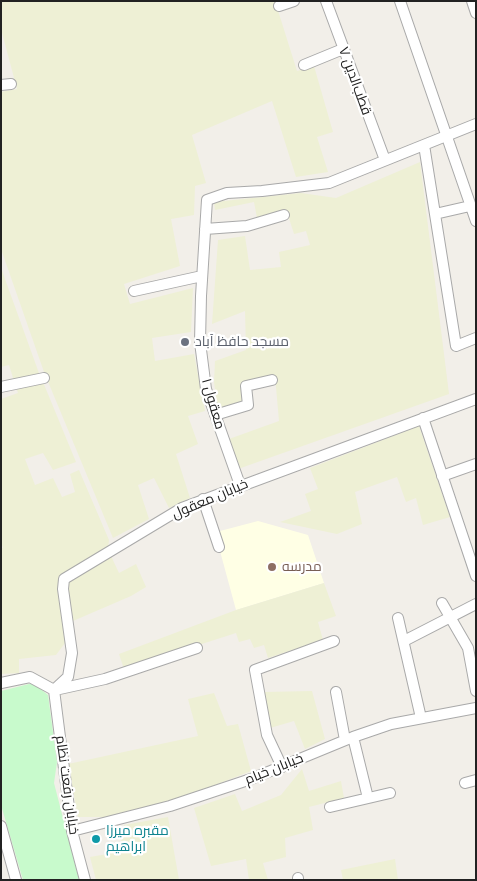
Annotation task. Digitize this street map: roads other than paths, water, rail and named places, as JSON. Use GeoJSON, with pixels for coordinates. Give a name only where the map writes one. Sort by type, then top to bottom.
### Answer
{"type":"FeatureCollection","features":[{"type":"Feature","properties":{"kind":"street"},"geometry":{"type":"LineString","coordinates":[[278,6],[294,1]]}},
{"type":"Feature","properties":{"kind":"street","name":"قطب‌الدین ۷"},"geometry":{"type":"LineString","coordinates":[[326,1],[385,160]]}},
{"type":"Feature","properties":{"kind":"street"},"geometry":{"type":"LineString","coordinates":[[400,1],[476,221]]}},
{"type":"Feature","properties":{"kind":"street"},"geometry":{"type":"LineString","coordinates":[[472,1],[476,13]]}},
{"type":"Feature","properties":{"kind":"street"},"geometry":{"type":"LineString","coordinates":[[304,65],[343,49]]}},
{"type":"Feature","properties":{"kind":"street"},"geometry":{"type":"LineString","coordinates":[[385,160],[476,124]]}},
{"type":"Feature","properties":{"kind":"street"},"geometry":{"type":"LineString","coordinates":[[424,145],[456,346],[476,338]]}},
{"type":"Feature","properties":{"kind":"street","name":"معقول ۱"},"geometry":{"type":"LineString","coordinates":[[240,485],[206,390],[200,342],[202,276],[208,200],[227,192],[262,191],[328,183],[385,160]]}},
{"type":"Feature","properties":{"kind":"street"},"geometry":{"type":"LineString","coordinates":[[435,214],[470,206]]}},
{"type":"Feature","properties":{"kind":"street"},"geometry":{"type":"LineString","coordinates":[[205,229],[247,226],[284,215]]}},
{"type":"Feature","properties":{"kind":"street"},"geometry":{"type":"LineString","coordinates":[[134,291],[202,276]]}},
{"type":"Feature","properties":{"kind":"street"},"geometry":{"type":"LineString","coordinates":[[1,387],[44,378]]}},
{"type":"Feature","properties":{"kind":"street"},"geometry":{"type":"LineString","coordinates":[[215,415],[248,405],[246,386],[272,380]]}},
{"type":"Feature","properties":{"kind":"street","name":"خیابان معقول"},"geometry":{"type":"LineString","coordinates":[[54,690],[68,677],[72,653],[63,589],[64,579],[182,508],[476,399]]}},
{"type":"Feature","properties":{"kind":"street"},"geometry":{"type":"LineString","coordinates":[[423,418],[476,576]]}},
{"type":"Feature","properties":{"kind":"street"},"geometry":{"type":"LineString","coordinates":[[442,476],[476,464]]}},
{"type":"Feature","properties":{"kind":"street"},"geometry":{"type":"LineString","coordinates":[[203,499],[219,547]]}},
{"type":"Feature","properties":{"kind":"street"},"geometry":{"type":"LineString","coordinates":[[442,603],[472,646],[476,691]]}},
{"type":"Feature","properties":{"kind":"street"},"geometry":{"type":"LineString","coordinates":[[404,641],[476,604]]}},
{"type":"Feature","properties":{"kind":"street"},"geometry":{"type":"LineString","coordinates":[[398,618],[421,718]]}},
{"type":"Feature","properties":{"kind":"street"},"geometry":{"type":"LineString","coordinates":[[282,766],[267,735],[255,670],[334,641]]}},
{"type":"Feature","properties":{"kind":"street"},"geometry":{"type":"LineString","coordinates":[[1,683],[30,677],[54,690],[105,679],[197,648]]}},
{"type":"Feature","properties":{"kind":"street","name":"خیابان رفعت نظام"},"geometry":{"type":"LineString","coordinates":[[54,690],[72,830],[85,880]]}},
{"type":"Feature","properties":{"kind":"street"},"geometry":{"type":"LineString","coordinates":[[336,692],[368,798]]}},
{"type":"Feature","properties":{"kind":"street","name":"خیابان خیام"},"geometry":{"type":"LineString","coordinates":[[72,830],[170,806],[251,779],[391,724],[476,708]]}},
{"type":"Feature","properties":{"kind":"street"},"geometry":{"type":"LineString","coordinates":[[465,783],[476,780]]}},
{"type":"Feature","properties":{"kind":"street"},"geometry":{"type":"LineString","coordinates":[[330,807],[390,793]]}},
{"type":"Feature","properties":{"kind":"street"},"geometry":{"type":"LineString","coordinates":[[1,826],[16,880]]}},
{"type":"Feature","properties":{"kind":"place","name":"مسجد حافظ آباد"},"geometry":{"type":"Point","coordinates":[185,342]}},
{"type":"Feature","properties":{"kind":"place","name":"مدرسه"},"geometry":{"type":"Point","coordinates":[272,567]}},
{"type":"Feature","properties":{"kind":"place","name":"مقبره میرزا ابراهیم"},"geometry":{"type":"Point","coordinates":[96,839]}}]}
